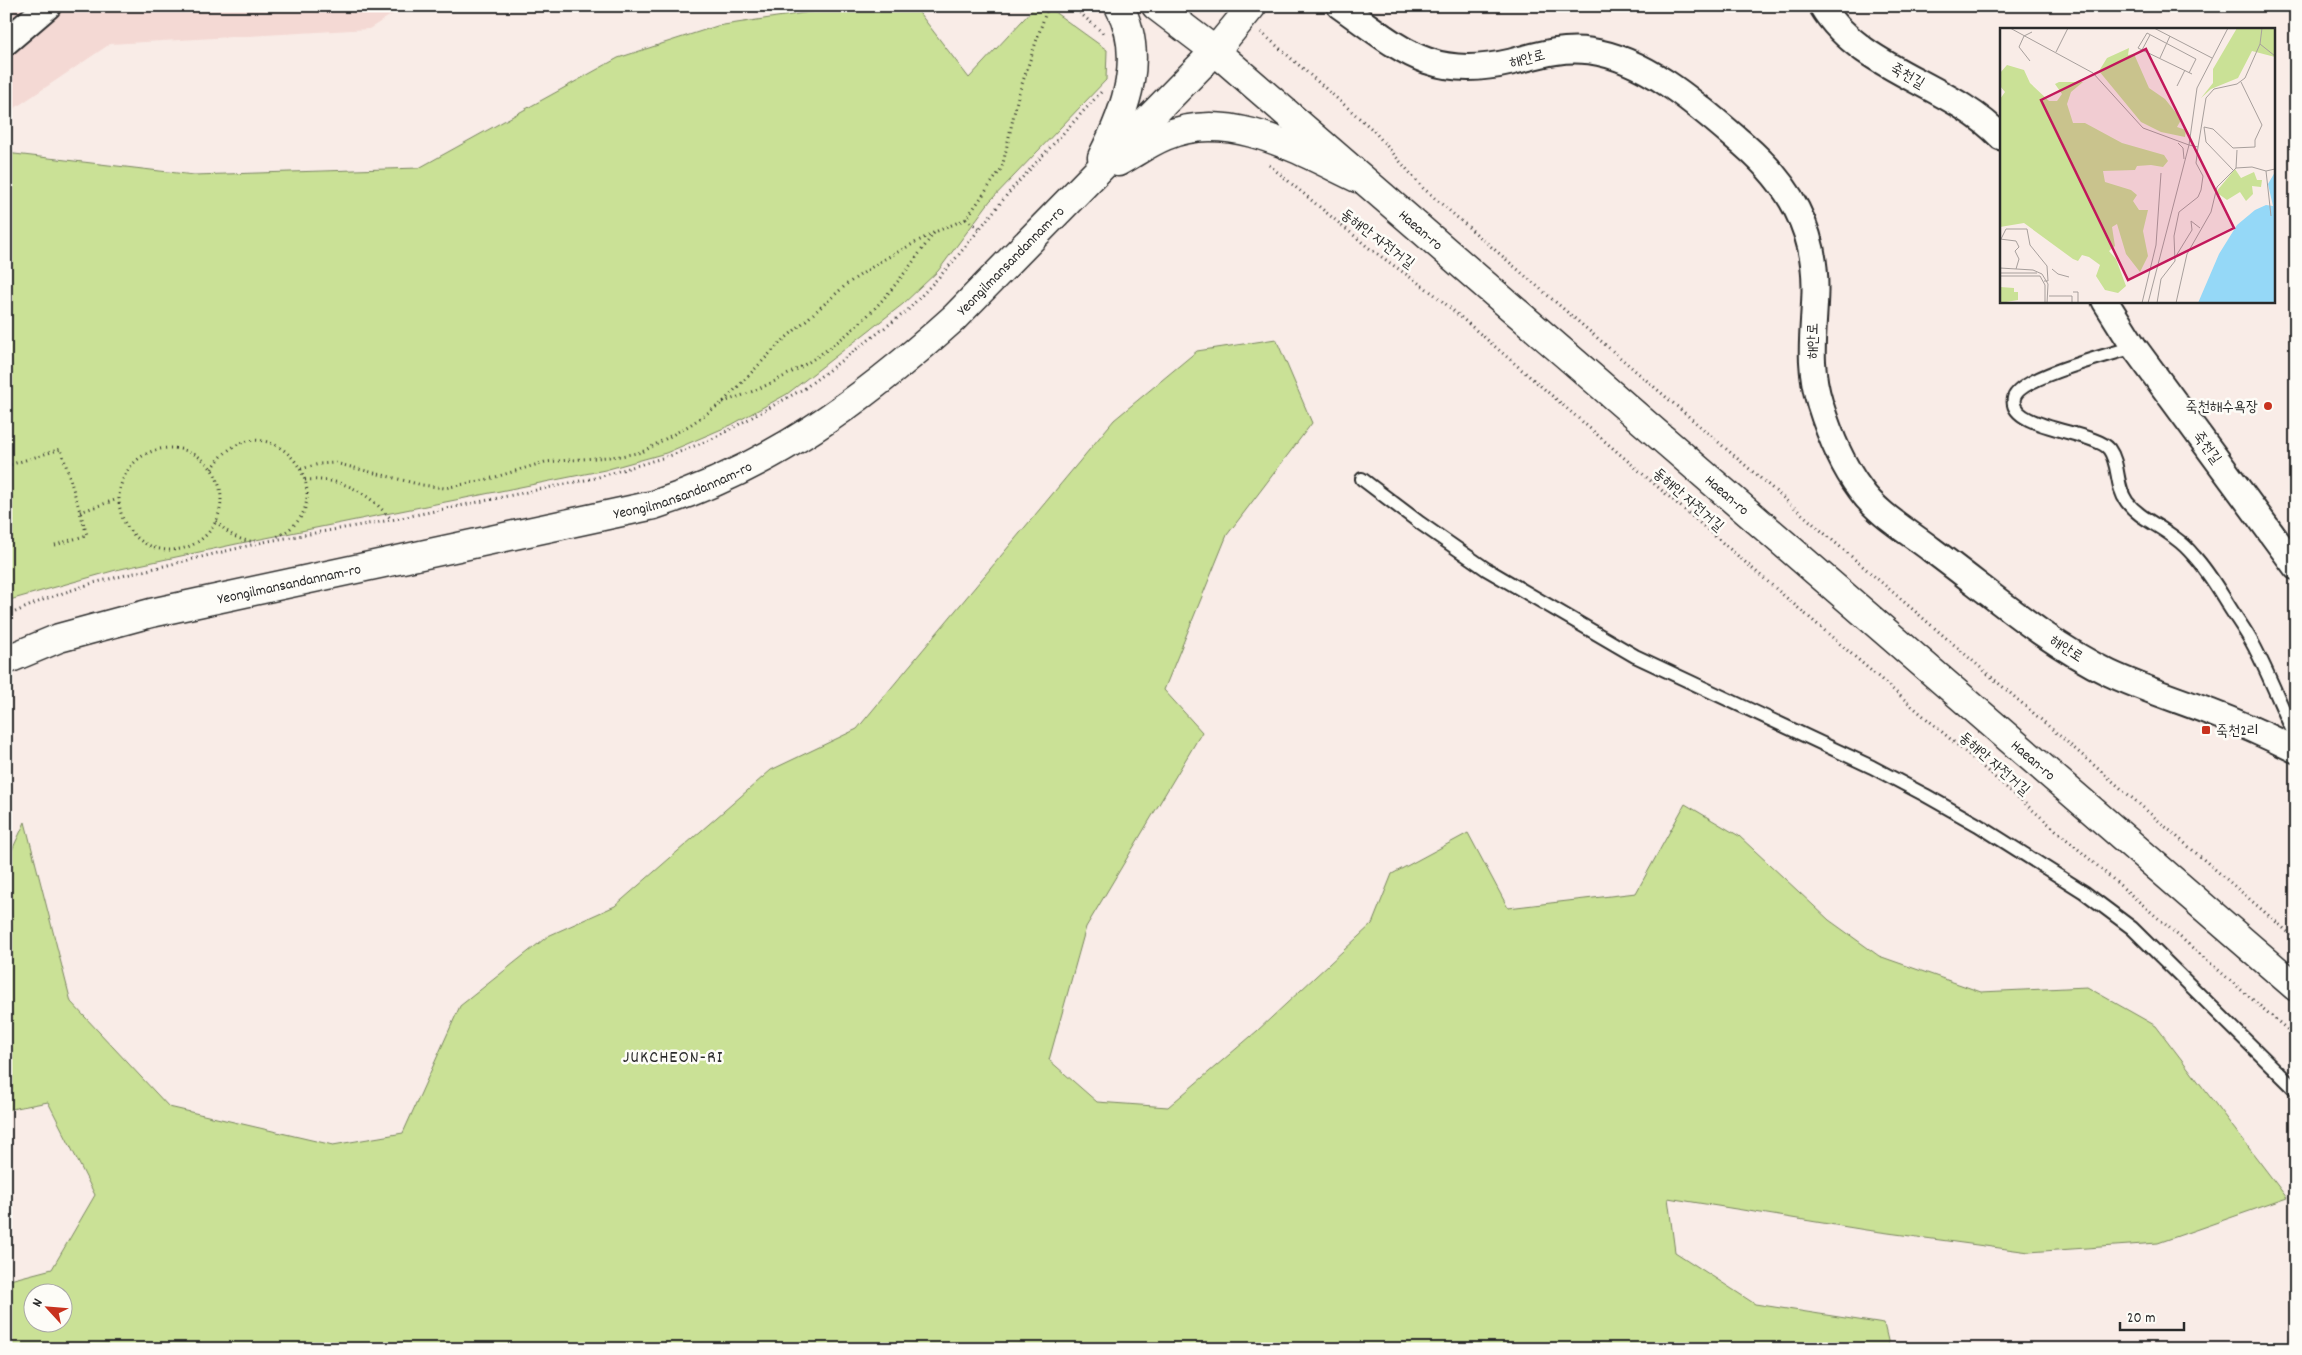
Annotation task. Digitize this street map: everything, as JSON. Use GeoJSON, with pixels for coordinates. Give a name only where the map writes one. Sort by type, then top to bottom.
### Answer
{"type":"FeatureCollection","features":[{"type":"Feature","properties":{"kind":"street"},"geometry":{"type":"LineString","coordinates":[[6,42],[48,6]]}},
{"type":"Feature","properties":{"kind":"street"},"geometry":{"type":"LineString","coordinates":[[1090,178],[1111,138],[1131,81],[1131,39],[1119,6]]}},
{"type":"Feature","properties":{"kind":"street","name":"Haean-ro"},"geometry":{"type":"LineString","coordinates":[[1156,6],[1215,51],[1371,185],[2296,987]]}},
{"type":"Feature","properties":{"kind":"street","name":"해안로"},"geometry":{"type":"LineString","coordinates":[[1340,6],[1415,57],[1432,64],[1450,67],[1489,66],[1555,51],[1574,50],[1614,56],[1654,74],[1673,88],[1765,164],[1780,180],[1800,216],[1807,237],[1815,274],[1811,338],[1814,383],[1828,428],[1861,492],[1886,514],[2003,603],[2080,656],[2127,681],[2240,724],[2296,750]]}},
{"type":"Feature","properties":{"kind":"street","name":"죽천길"},"geometry":{"type":"LineString","coordinates":[[1822,6],[1837,26],[1864,49],[1976,114],[2000,136]]}},
{"type":"Feature","properties":{"kind":"street","name":"Yeongilmansandannam-ro"},"geometry":{"type":"LineString","coordinates":[[6,660],[59,638],[110,623],[611,516],[654,505],[726,478],[805,434],[845,408],[914,354],[954,318],[1215,51],[1247,11]]}},
{"type":"Feature","properties":{"kind":"street"},"geometry":{"type":"LineString","coordinates":[[1090,178],[1166,136],[1191,128],[1217,127],[1243,131],[1279,142],[1371,185]]}},
{"type":"Feature","properties":{"kind":"street","name":"죽천길"},"geometry":{"type":"LineString","coordinates":[[2107,302],[2134,347],[2296,567]]}},
{"type":"Feature","properties":{"kind":"lane"},"geometry":{"type":"LineString","coordinates":[[2134,347],[2045,375],[2020,390],[2014,398],[2014,406],[2021,415],[2033,422],[2096,441],[2108,448],[2114,459],[2119,488],[2128,505],[2132,510],[2176,538],[2195,557],[2216,586],[2254,646],[2296,738]]}},
{"type":"Feature","properties":{"kind":"lane"},"geometry":{"type":"LineString","coordinates":[[1362,479],[1420,523],[1486,569],[1635,656],[1872,767],[1978,825],[2084,892],[2132,928],[2296,1090]]}},
{"type":"Feature","properties":{"kind":"path"},"geometry":{"type":"LineString","coordinates":[[301,469],[319,464],[335,463],[422,485],[445,488],[468,485],[545,462],[621,456],[642,452],[690,425],[722,403],[779,344],[847,284],[881,261],[935,232],[966,219],[1002,168],[1018,96],[1048,6]]}},
{"type":"Feature","properties":{"kind":"path"},"geometry":{"type":"LineString","coordinates":[[1072,6],[1110,38]]}},
{"type":"Feature","properties":{"kind":"path"},"geometry":{"type":"LineString","coordinates":[[1247,11],[1373,130],[1423,188],[2296,939]]}},
{"type":"Feature","properties":{"kind":"path"},"geometry":{"type":"LineString","coordinates":[[6,616],[45,599],[93,583],[268,541],[391,520],[603,476],[672,455],[714,438],[805,388],[907,311],[934,284],[1011,190],[1105,88]]}},
{"type":"Feature","properties":{"kind":"path","name":"동해안 자전거길"},"geometry":{"type":"LineString","coordinates":[[1266,162],[1369,248],[1434,294],[2296,1037]]}},
{"type":"Feature","properties":{"kind":"path"},"geometry":{"type":"LineString","coordinates":[[966,219],[980,228]]}},
{"type":"Feature","properties":{"kind":"path"},"geometry":{"type":"LineString","coordinates":[[722,403],[750,394],[776,382],[842,338],[876,306],[935,232]]}},
{"type":"Feature","properties":{"kind":"path"},"geometry":{"type":"LineString","coordinates":[[212,469],[219,458],[233,448],[249,442],[266,442],[282,448],[295,459],[301,469],[307,490],[305,507],[296,522],[284,534],[268,541],[251,542],[238,538],[225,532],[216,522]]}},
{"type":"Feature","properties":{"kind":"path"},"geometry":{"type":"LineString","coordinates":[[177,447],[194,453],[212,469],[218,478],[222,496],[220,512],[214,527],[203,540],[188,548],[172,551],[156,549],[141,542],[129,530],[121,516],[118,499],[121,483],[129,467],[143,455],[159,448],[177,447]]}},
{"type":"Feature","properties":{"kind":"path"},"geometry":{"type":"LineString","coordinates":[[6,450],[8,465],[61,449],[87,535],[55,545]]}},
{"type":"Feature","properties":{"kind":"path"},"geometry":{"type":"LineString","coordinates":[[305,480],[321,479],[339,482],[357,489],[376,502],[391,520]]}},
{"type":"Feature","properties":{"kind":"path"},"geometry":{"type":"LineString","coordinates":[[80,512],[118,499]]}},
{"type":"Feature","properties":{"kind":"path"},"geometry":{"type":"LineString","coordinates":[[6,502],[12,522]]}},
{"type":"Feature","properties":{"kind":"shaded area"},"geometry":{"type":"Polygon","coordinates":[[[6,6],[405,6],[369,29],[110,44],[6,114],[6,6]]]}},
{"type":"Feature","properties":{"kind":"green space"},"geometry":{"type":"Polygon","coordinates":[[[914,6],[969,78],[1036,6],[1046,6],[1107,50],[1106,80],[990,201],[938,271],[903,304],[787,394],[731,425],[666,453],[605,470],[116,570],[6,601],[6,153],[194,175],[419,168],[618,58],[717,26],[830,9],[914,6]]]}},
{"type":"Feature","properties":{"kind":"green space"},"geometry":{"type":"Polygon","coordinates":[[[1276,339],[1312,423],[1227,535],[1164,690],[1202,732],[1086,927],[1049,1060],[1097,1102],[1168,1107],[1257,1031],[1372,924],[1392,874],[1468,833],[1508,908],[1636,893],[1685,804],[1739,836],[1829,920],[1879,956],[1981,992],[2087,987],[2156,1026],[2287,1198],[2158,1243],[2029,1252],[1866,1230],[1668,1198],[1675,1252],[1755,1304],[1884,1324],[1890,1349],[6,1349],[6,1281],[52,1269],[95,1195],[48,1102],[6,1110],[6,863],[25,822],[71,1002],[169,1107],[333,1145],[403,1133],[460,1006],[548,936],[615,906],[771,770],[857,729],[1114,420],[1197,351],[1276,339]]]}},
{"type":"Feature","properties":{"kind":"place","name":"죽천해수욕장"},"geometry":{"type":"Point","coordinates":[2268,406]}},
{"type":"Feature","properties":{"kind":"place","name":"죽천2리"},"geometry":{"type":"Point","coordinates":[2206,730]}},
{"type":"Feature","properties":{"kind":"district","name":"JUKCHEON-RI"},"geometry":{"type":"Point","coordinates":[673,1056]}}]}
